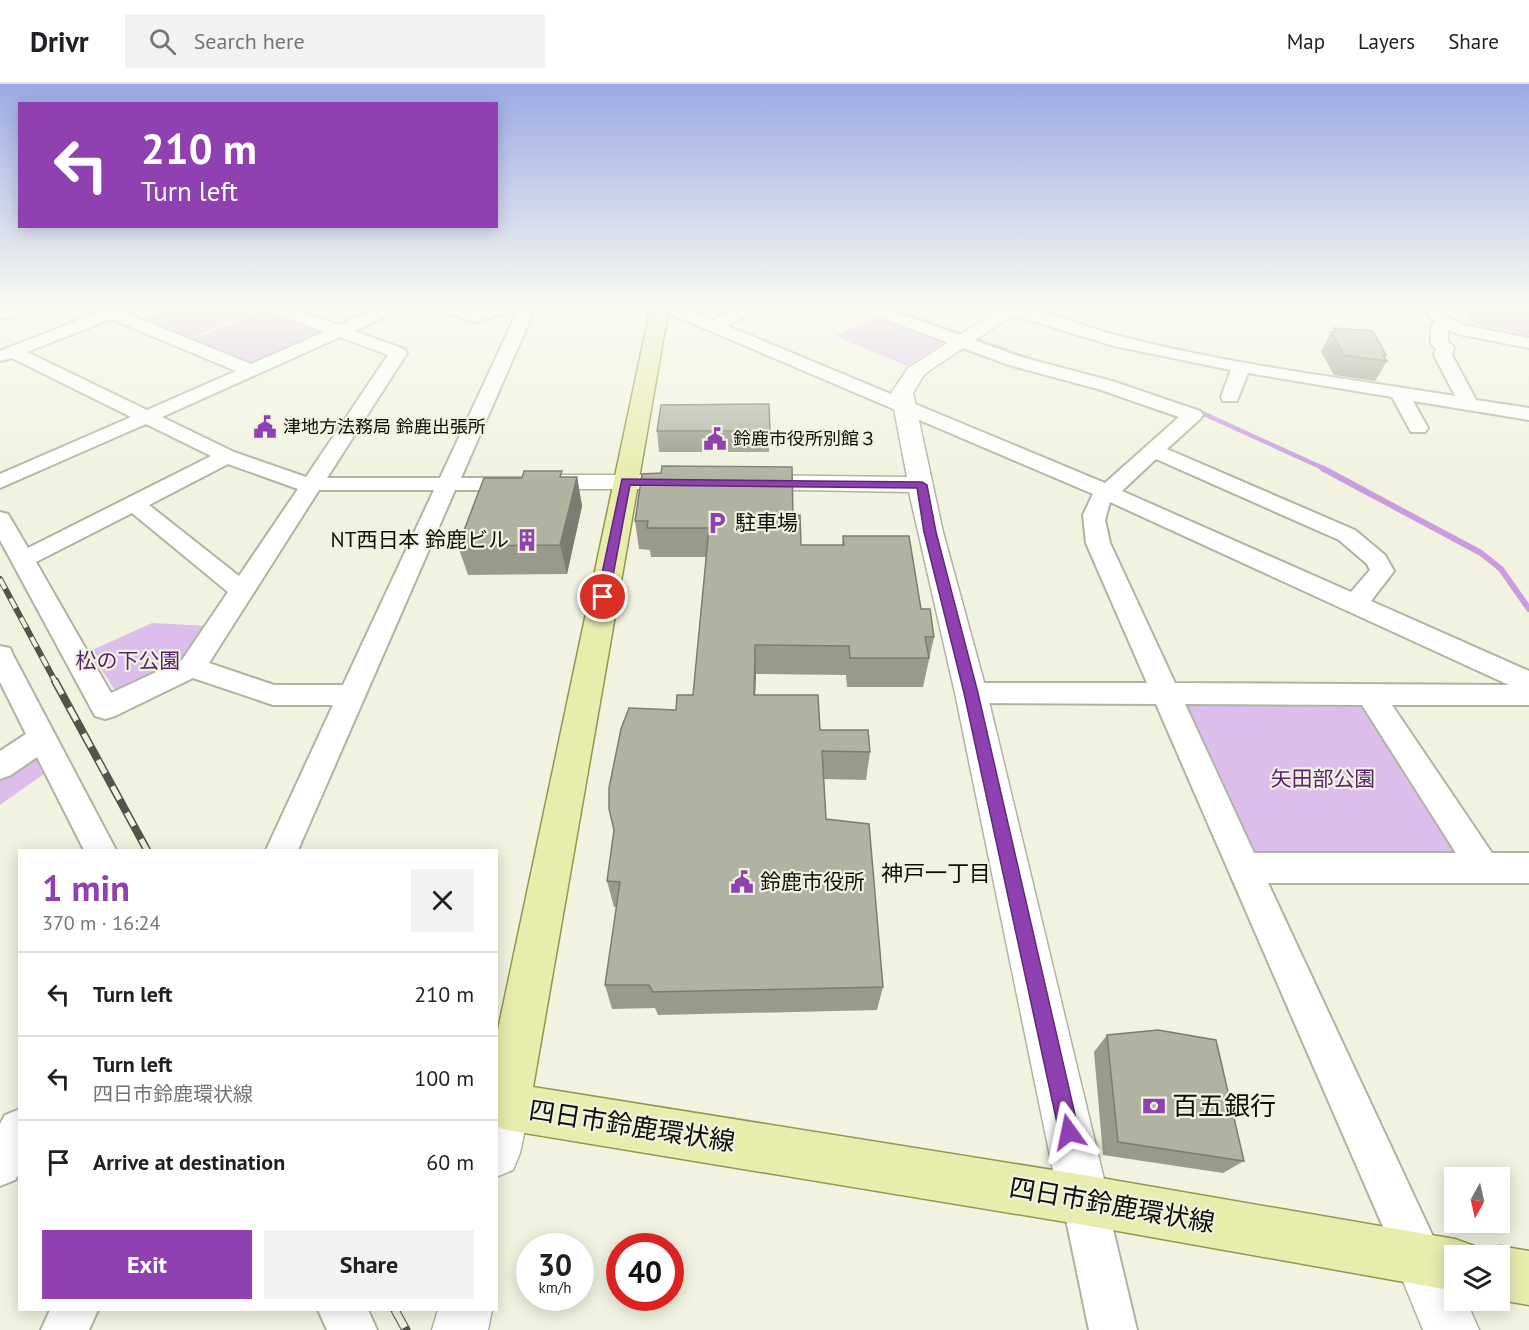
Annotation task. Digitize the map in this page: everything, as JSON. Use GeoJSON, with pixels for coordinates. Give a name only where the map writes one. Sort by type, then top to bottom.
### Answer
{"type":"FeatureCollection","features":[{"type":"Feature","properties":{"kind":"main road","name":"四日市鈴鹿環状線"},"geometry":{"type":"LineString","coordinates":[[648,364],[506,1106],[1084,1200],[1437,1262]]}},
{"type":"Feature","properties":{"kind":"main road"},"geometry":{"type":"LineString","coordinates":[[1510,1275],[1529,1278]]}},
{"type":"Feature","properties":{"kind":"street"},"geometry":{"type":"LineString","coordinates":[[30,364],[227,456],[295,482],[447,485],[515,485],[548,482],[714,482],[922,485]]}},
{"type":"Feature","properties":{"kind":"street"},"geometry":{"type":"LineString","coordinates":[[236,364],[250,370]]}},
{"type":"Feature","properties":{"kind":"street"},"geometry":{"type":"LineString","coordinates":[[0,482],[263,364]]}},
{"type":"Feature","properties":{"kind":"street"},"geometry":{"type":"LineString","coordinates":[[0,519],[105,708],[192,667],[391,364]]}},
{"type":"Feature","properties":{"kind":"street"},"geometry":{"type":"LineString","coordinates":[[282,849],[502,364]]}},
{"type":"Feature","properties":{"kind":"street"},"geometry":{"type":"LineString","coordinates":[[803,364],[1107,492],[1529,682]]}},
{"type":"Feature","properties":{"kind":"street"},"geometry":{"type":"LineString","coordinates":[[927,364],[915,372],[902,393],[903,407],[922,485],[930,532],[971,693],[1113,1330]]}},
{"type":"Feature","properties":{"kind":"street"},"geometry":{"type":"LineString","coordinates":[[1027,364],[1115,388],[1193,415],[1107,492],[1094,511],[1094,528],[1098,543],[1244,868],[1437,1262],[1452,1330]]}},
{"type":"Feature","properties":{"kind":"street"},"geometry":{"type":"LineString","coordinates":[[1223,364],[1529,414]]}},
{"type":"Feature","properties":{"kind":"street"},"geometry":{"type":"LineString","coordinates":[[1448,364],[1469,404]]}},
{"type":"Feature","properties":{"kind":"street"},"geometry":{"type":"LineString","coordinates":[[1230,398],[1241,368]]}},
{"type":"Feature","properties":{"kind":"street"},"geometry":{"type":"LineString","coordinates":[[1399,392],[1418,428]]}},
{"type":"Feature","properties":{"kind":"street"},"geometry":{"type":"LineString","coordinates":[[1152,450],[1347,535],[1377,560],[1382,571],[1355,604]]}},
{"type":"Feature","properties":{"kind":"street"},"geometry":{"type":"LineString","coordinates":[[24,559],[227,456]]}},
{"type":"Feature","properties":{"kind":"street"},"geometry":{"type":"LineString","coordinates":[[134,504],[243,591]]}},
{"type":"Feature","properties":{"kind":"street"},"geometry":{"type":"LineString","coordinates":[[0,655],[7,687],[43,737],[99,849]]}},
{"type":"Feature","properties":{"kind":"street"},"geometry":{"type":"LineString","coordinates":[[192,667],[273,695],[353,694]]}},
{"type":"Feature","properties":{"kind":"street"},"geometry":{"type":"LineString","coordinates":[[971,693],[1529,695]]}},
{"type":"Feature","properties":{"kind":"street"},"geometry":{"type":"LineString","coordinates":[[1370,694],[1483,868]]}},
{"type":"Feature","properties":{"kind":"street"},"geometry":{"type":"LineString","coordinates":[[0,767],[43,737]]}},
{"type":"Feature","properties":{"kind":"street"},"geometry":{"type":"LineString","coordinates":[[1244,868],[1529,868]]}},
{"type":"Feature","properties":{"kind":"street"},"geometry":{"type":"LineString","coordinates":[[498,1144],[506,1106]]}},
{"type":"Feature","properties":{"kind":"street"},"geometry":{"type":"LineString","coordinates":[[0,1165],[18,1134]]}},
{"type":"Feature","properties":{"kind":"street"},"geometry":{"type":"LineString","coordinates":[[65,1330],[74,1311]]}},
{"type":"Feature","properties":{"kind":"street"},"geometry":{"type":"LineString","coordinates":[[343,1311],[353,1330]]}},
{"type":"Feature","properties":{"kind":"street"},"geometry":{"type":"LineString","coordinates":[[445,1311],[458,1330]]}},
{"type":"Feature","properties":{"kind":"street"},"geometry":{"type":"LineString","coordinates":[[458,1330],[465,1311]]}},
{"type":"Feature","properties":{"kind":"green space","name":"松の下公園"},"geometry":{"type":"Polygon","coordinates":[[[152,623],[209,626],[191,654],[176,666],[143,682],[114,689],[90,651],[152,623]]]}},
{"type":"Feature","properties":{"kind":"green space","name":"矢田部公園"},"geometry":{"type":"Polygon","coordinates":[[[1190,701],[1356,702],[1371,708],[1462,849],[1455,856],[1260,856],[1247,849],[1184,708],[1190,701]]]}},
{"type":"Feature","properties":{"kind":"green space"},"geometry":{"type":"Polygon","coordinates":[[[34,749],[44,774],[0,805],[0,774],[34,749]]]}},
{"type":"Feature","properties":{"kind":"building"},"geometry":{"type":"Polygon","coordinates":[[[769,404],[770,431],[657,431],[661,405],[769,404]]]}},
{"type":"Feature","properties":{"kind":"building"},"geometry":{"type":"Polygon","coordinates":[[[662,466],[792,467],[793,516],[800,515],[801,545],[844,545],[843,536],[909,536],[921,609],[930,609],[934,637],[925,637],[929,658],[850,658],[849,646],[755,645],[754,695],[818,695],[820,730],[868,730],[870,752],[822,751],[826,819],[869,824],[883,987],[653,992],[649,985],[605,985],[620,882],[607,881],[614,830],[609,809],[609,788],[621,729],[629,708],[676,710],[677,695],[693,695],[709,528],[647,528],[648,521],[635,521],[642,474],[661,473],[662,466]]]}},
{"type":"Feature","properties":{"kind":"building"},"geometry":{"type":"Polygon","coordinates":[[[524,471],[562,471],[560,477],[577,477],[560,545],[458,546],[484,478],[522,478],[524,471]]]}},
{"type":"Feature","properties":{"kind":"building","name":"百五銀行"},"geometry":{"type":"Polygon","coordinates":[[[1158,1030],[1216,1040],[1244,1161],[1118,1142],[1107,1035],[1158,1030]]]}},
{"type":"Feature","properties":{"kind":"waterway"},"geometry":{"type":"LineString","coordinates":[[1149,394],[1202,413],[1325,469]]}},
{"type":"Feature","properties":{"kind":"waterway"},"geometry":{"type":"LineString","coordinates":[[1322,468],[1481,553],[1501,569],[1529,609]]}},
{"type":"Feature","properties":{"kind":"railway"},"geometry":{"type":"LineString","coordinates":[[0,579],[56,683]]}},
{"type":"Feature","properties":{"kind":"railway"},"geometry":{"type":"LineString","coordinates":[[55,681],[146,849]]}},
{"type":"Feature","properties":{"kind":"railway"},"geometry":{"type":"LineString","coordinates":[[396,1311],[406,1330]]}},
{"type":"Feature","properties":{"kind":"place","name":"津地方法務局 鈴鹿出張所"},"geometry":{"type":"Point","coordinates":[265,427]}},
{"type":"Feature","properties":{"kind":"place","name":"鈴鹿市役所別館３"},"geometry":{"type":"Point","coordinates":[715,439]}},
{"type":"Feature","properties":{"kind":"place","name":"駐車場"},"geometry":{"type":"Point","coordinates":[717,523]}},
{"type":"Feature","properties":{"kind":"place","name":"NT西日本 鈴鹿ビル"},"geometry":{"type":"Point","coordinates":[527,540]}},
{"type":"Feature","properties":{"kind":"place","name":"鈴鹿市役所"},"geometry":{"type":"Point","coordinates":[742,882]}},
{"type":"Feature","properties":{"kind":"place","name":"百五銀行"},"geometry":{"type":"Point","coordinates":[1154,1106]}},
{"type":"Feature","properties":{"kind":"district","name":"神戸一丁目"},"geometry":{"type":"Point","coordinates":[936,873]}},
{"type":"Feature","properties":{"kind":"route"},"geometry":{"type":"LineString","coordinates":[[603,597],[625,482],[874,482],[922,485],[930,532],[971,693],[1069,1132]]}}]}
